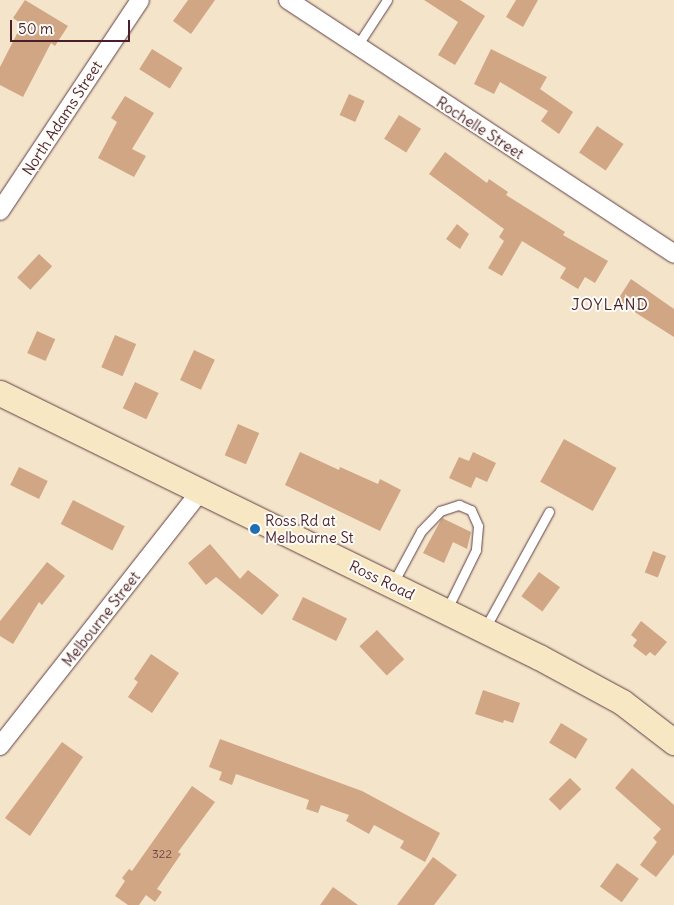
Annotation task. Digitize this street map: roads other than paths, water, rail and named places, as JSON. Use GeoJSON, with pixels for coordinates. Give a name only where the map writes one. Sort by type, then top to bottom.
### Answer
{"type":"FeatureCollection","features":[{"type":"Feature","properties":{"kind":"street","name":"North Adams Street"},"geometry":{"type":"LineString","coordinates":[[0,212],[140,0]]}},
{"type":"Feature","properties":{"kind":"street","name":"Rochelle Street"},"geometry":{"type":"LineString","coordinates":[[288,0],[672,248]]}},
{"type":"Feature","properties":{"kind":"street","name":"Ross Road"},"geometry":{"type":"LineString","coordinates":[[0,393],[484,630],[622,702],[674,742]]}},
{"type":"Feature","properties":{"kind":"street","name":"Melbourne Street"},"geometry":{"type":"LineString","coordinates":[[0,746],[201,492]]}},
{"type":"Feature","properties":{"kind":"lane"},"geometry":{"type":"LineString","coordinates":[[357,46],[387,0]]}},
{"type":"Feature","properties":{"kind":"lane"},"geometry":{"type":"LineString","coordinates":[[391,585],[421,531],[440,510],[459,505],[470,510],[478,526],[476,550],[445,611]]}},
{"type":"Feature","properties":{"kind":"lane"},"geometry":{"type":"LineString","coordinates":[[484,630],[549,512]]}},
{"type":"Feature","properties":{"kind":"place","name":"Ross Rd at Melbourne St"},"geometry":{"type":"Point","coordinates":[255,529]}},
{"type":"Feature","properties":{"kind":"district","name":"JOYLAND"},"geometry":{"type":"Point","coordinates":[610,304]}}]}
